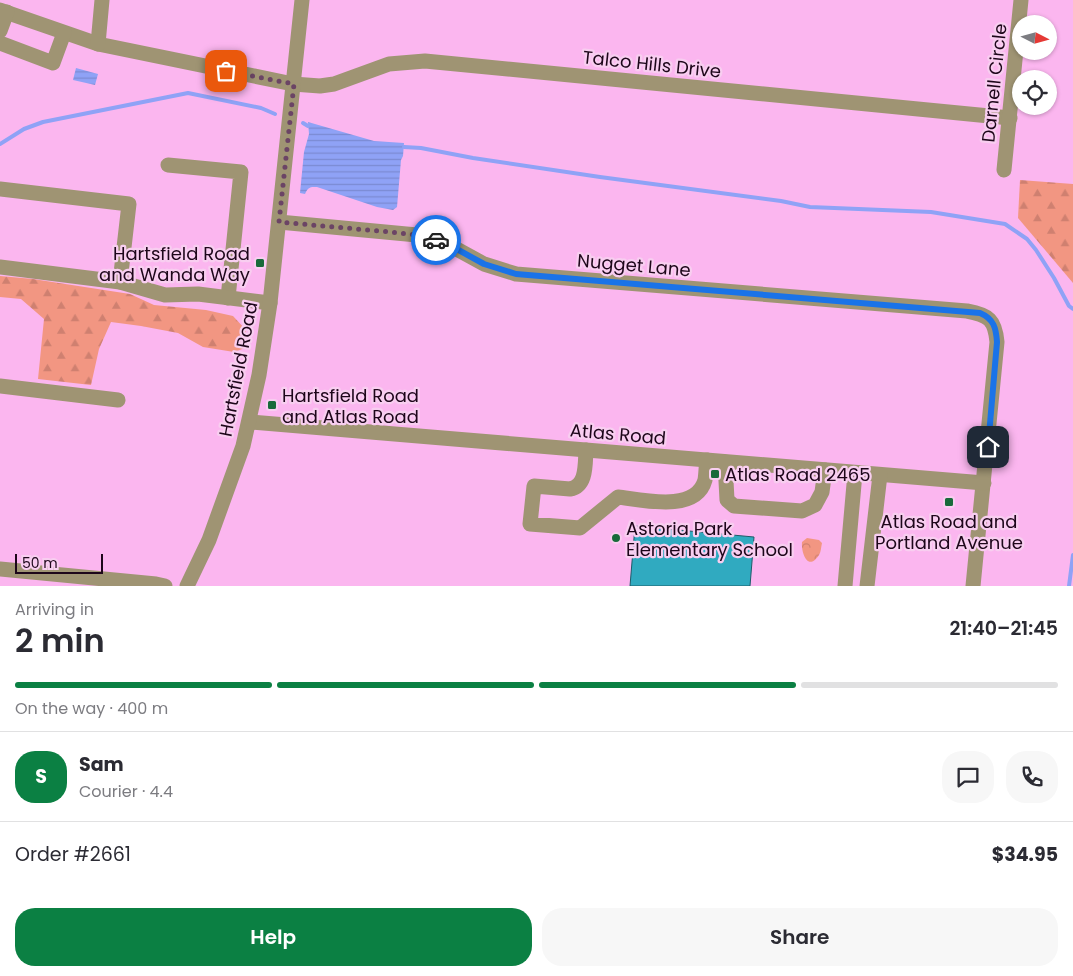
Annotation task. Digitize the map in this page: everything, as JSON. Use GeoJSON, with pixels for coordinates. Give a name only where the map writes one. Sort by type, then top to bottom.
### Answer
{"type":"FeatureCollection","features":[{"type":"Feature","properties":{"kind":"street"},"geometry":{"type":"LineString","coordinates":[[98,44],[102,0]]}},
{"type":"Feature","properties":{"kind":"street","name":"Hartsfield Road"},"geometry":{"type":"LineString","coordinates":[[187,586],[209,540],[228,491],[250,422],[270,303],[302,0]]}},
{"type":"Feature","properties":{"kind":"street","name":"Darnell Circle"},"geometry":{"type":"LineString","coordinates":[[1004,170],[1021,0]]}},
{"type":"Feature","properties":{"kind":"street"},"geometry":{"type":"LineString","coordinates":[[0,30],[2,8]]}},
{"type":"Feature","properties":{"kind":"street","name":"Talco Hills Drive"},"geometry":{"type":"LineString","coordinates":[[2,8],[64,33],[98,44],[294,84],[320,86],[334,84],[389,64],[425,61],[1010,118]]}},
{"type":"Feature","properties":{"kind":"street"},"geometry":{"type":"LineString","coordinates":[[0,43],[53,63],[64,33]]}},
{"type":"Feature","properties":{"kind":"street"},"geometry":{"type":"LineString","coordinates":[[168,165],[241,172],[228,298]]}},
{"type":"Feature","properties":{"kind":"street"},"geometry":{"type":"LineString","coordinates":[[0,189],[129,204],[120,282]]}},
{"type":"Feature","properties":{"kind":"street","name":"Nugget Lane"},"geometry":{"type":"LineString","coordinates":[[279,222],[417,235],[453,247],[484,264],[516,274],[980,313],[992,321],[996,329],[997,342],[984,484]]}},
{"type":"Feature","properties":{"kind":"street"},"geometry":{"type":"LineString","coordinates":[[0,267],[120,282],[165,295],[198,294],[270,303]]}},
{"type":"Feature","properties":{"kind":"street"},"geometry":{"type":"LineString","coordinates":[[0,386],[118,400]]}},
{"type":"Feature","properties":{"kind":"street","name":"Atlas Road"},"geometry":{"type":"LineString","coordinates":[[250,422],[984,484]]}},
{"type":"Feature","properties":{"kind":"street"},"geometry":{"type":"LineString","coordinates":[[586,450],[584,476],[575,488],[534,486],[530,524],[580,528],[618,498],[684,501],[695,495],[700,489],[705,480],[707,460]]}},
{"type":"Feature","properties":{"kind":"street"},"geometry":{"type":"LineString","coordinates":[[725,462],[727,500],[734,506],[802,512],[815,505],[822,492],[825,470]]}},
{"type":"Feature","properties":{"kind":"street"},"geometry":{"type":"LineString","coordinates":[[845,586],[855,473]]}},
{"type":"Feature","properties":{"kind":"street"},"geometry":{"type":"LineString","coordinates":[[867,586],[880,475]]}},
{"type":"Feature","properties":{"kind":"street"},"geometry":{"type":"LineString","coordinates":[[973,586],[984,484]]}},
{"type":"Feature","properties":{"kind":"street"},"geometry":{"type":"LineString","coordinates":[[0,568],[165,586]]}},
{"type":"Feature","properties":{"kind":"green space"},"geometry":{"type":"Polygon","coordinates":[[[1020,180],[1073,184],[1073,283],[1018,218],[1020,180]]]}},
{"type":"Feature","properties":{"kind":"green space"},"geometry":{"type":"Polygon","coordinates":[[[0,276],[33,279],[130,294],[154,305],[206,310],[233,316],[246,330],[245,348],[234,352],[203,347],[178,333],[111,322],[99,349],[91,385],[38,379],[44,319],[21,299],[0,297],[0,276]]]}},
{"type":"Feature","properties":{"kind":"green space"},"geometry":{"type":"Polygon","coordinates":[[[807,538],[819,540],[822,543],[819,555],[812,562],[806,559],[803,551],[802,542],[807,538]]]}},
{"type":"Feature","properties":{"kind":"water"},"geometry":{"type":"Polygon","coordinates":[[[76,68],[98,74],[95,85],[73,80],[76,68]]]}},
{"type":"Feature","properties":{"kind":"water"},"geometry":{"type":"Polygon","coordinates":[[[308,122],[374,141],[404,143],[397,207],[393,210],[377,207],[317,187],[310,188],[305,194],[300,193],[304,152],[309,134],[308,122]]]}},
{"type":"Feature","properties":{"kind":"building"},"geometry":{"type":"Polygon","coordinates":[[[635,526],[754,537],[750,586],[630,586],[635,526]]]}},
{"type":"Feature","properties":{"kind":"waterway"},"geometry":{"type":"LineString","coordinates":[[0,144],[24,129],[43,122],[188,93],[261,108],[275,114]]}},
{"type":"Feature","properties":{"kind":"waterway"},"geometry":{"type":"LineString","coordinates":[[303,123],[308,126]]}},
{"type":"Feature","properties":{"kind":"waterway"},"geometry":{"type":"LineString","coordinates":[[404,147],[421,148],[473,158],[600,177],[781,201],[810,207],[931,212],[1005,224],[1027,239],[1036,250],[1069,306],[1073,309]]}},
{"type":"Feature","properties":{"kind":"waterway"},"geometry":{"type":"LineString","coordinates":[[1069,586],[1073,555]]}},
{"type":"Feature","properties":{"kind":"way so far"},"geometry":{"type":"LineString","coordinates":[[226,71],[294,84],[279,222],[417,235],[436,240]]}},
{"type":"Feature","properties":{"kind":"place","name":"Hartsfield Road and Wanda Way"},"geometry":{"type":"Point","coordinates":[260,263]}},
{"type":"Feature","properties":{"kind":"place","name":"Hartsfield Road and Atlas Road"},"geometry":{"type":"Point","coordinates":[272,405]}},
{"type":"Feature","properties":{"kind":"place","name":"Atlas Road 2465"},"geometry":{"type":"Point","coordinates":[715,474]}},
{"type":"Feature","properties":{"kind":"place","name":"Atlas Road and Portland Avenue"},"geometry":{"type":"Point","coordinates":[949,502]}},
{"type":"Feature","properties":{"kind":"place","name":"Astoria Park Elementary School"},"geometry":{"type":"Point","coordinates":[616,538]}},
{"type":"Feature","properties":{"kind":"route"},"geometry":{"type":"LineString","coordinates":[[436,240],[484,264],[516,274],[980,313],[992,321],[996,329],[997,342],[988,447]]}}]}
